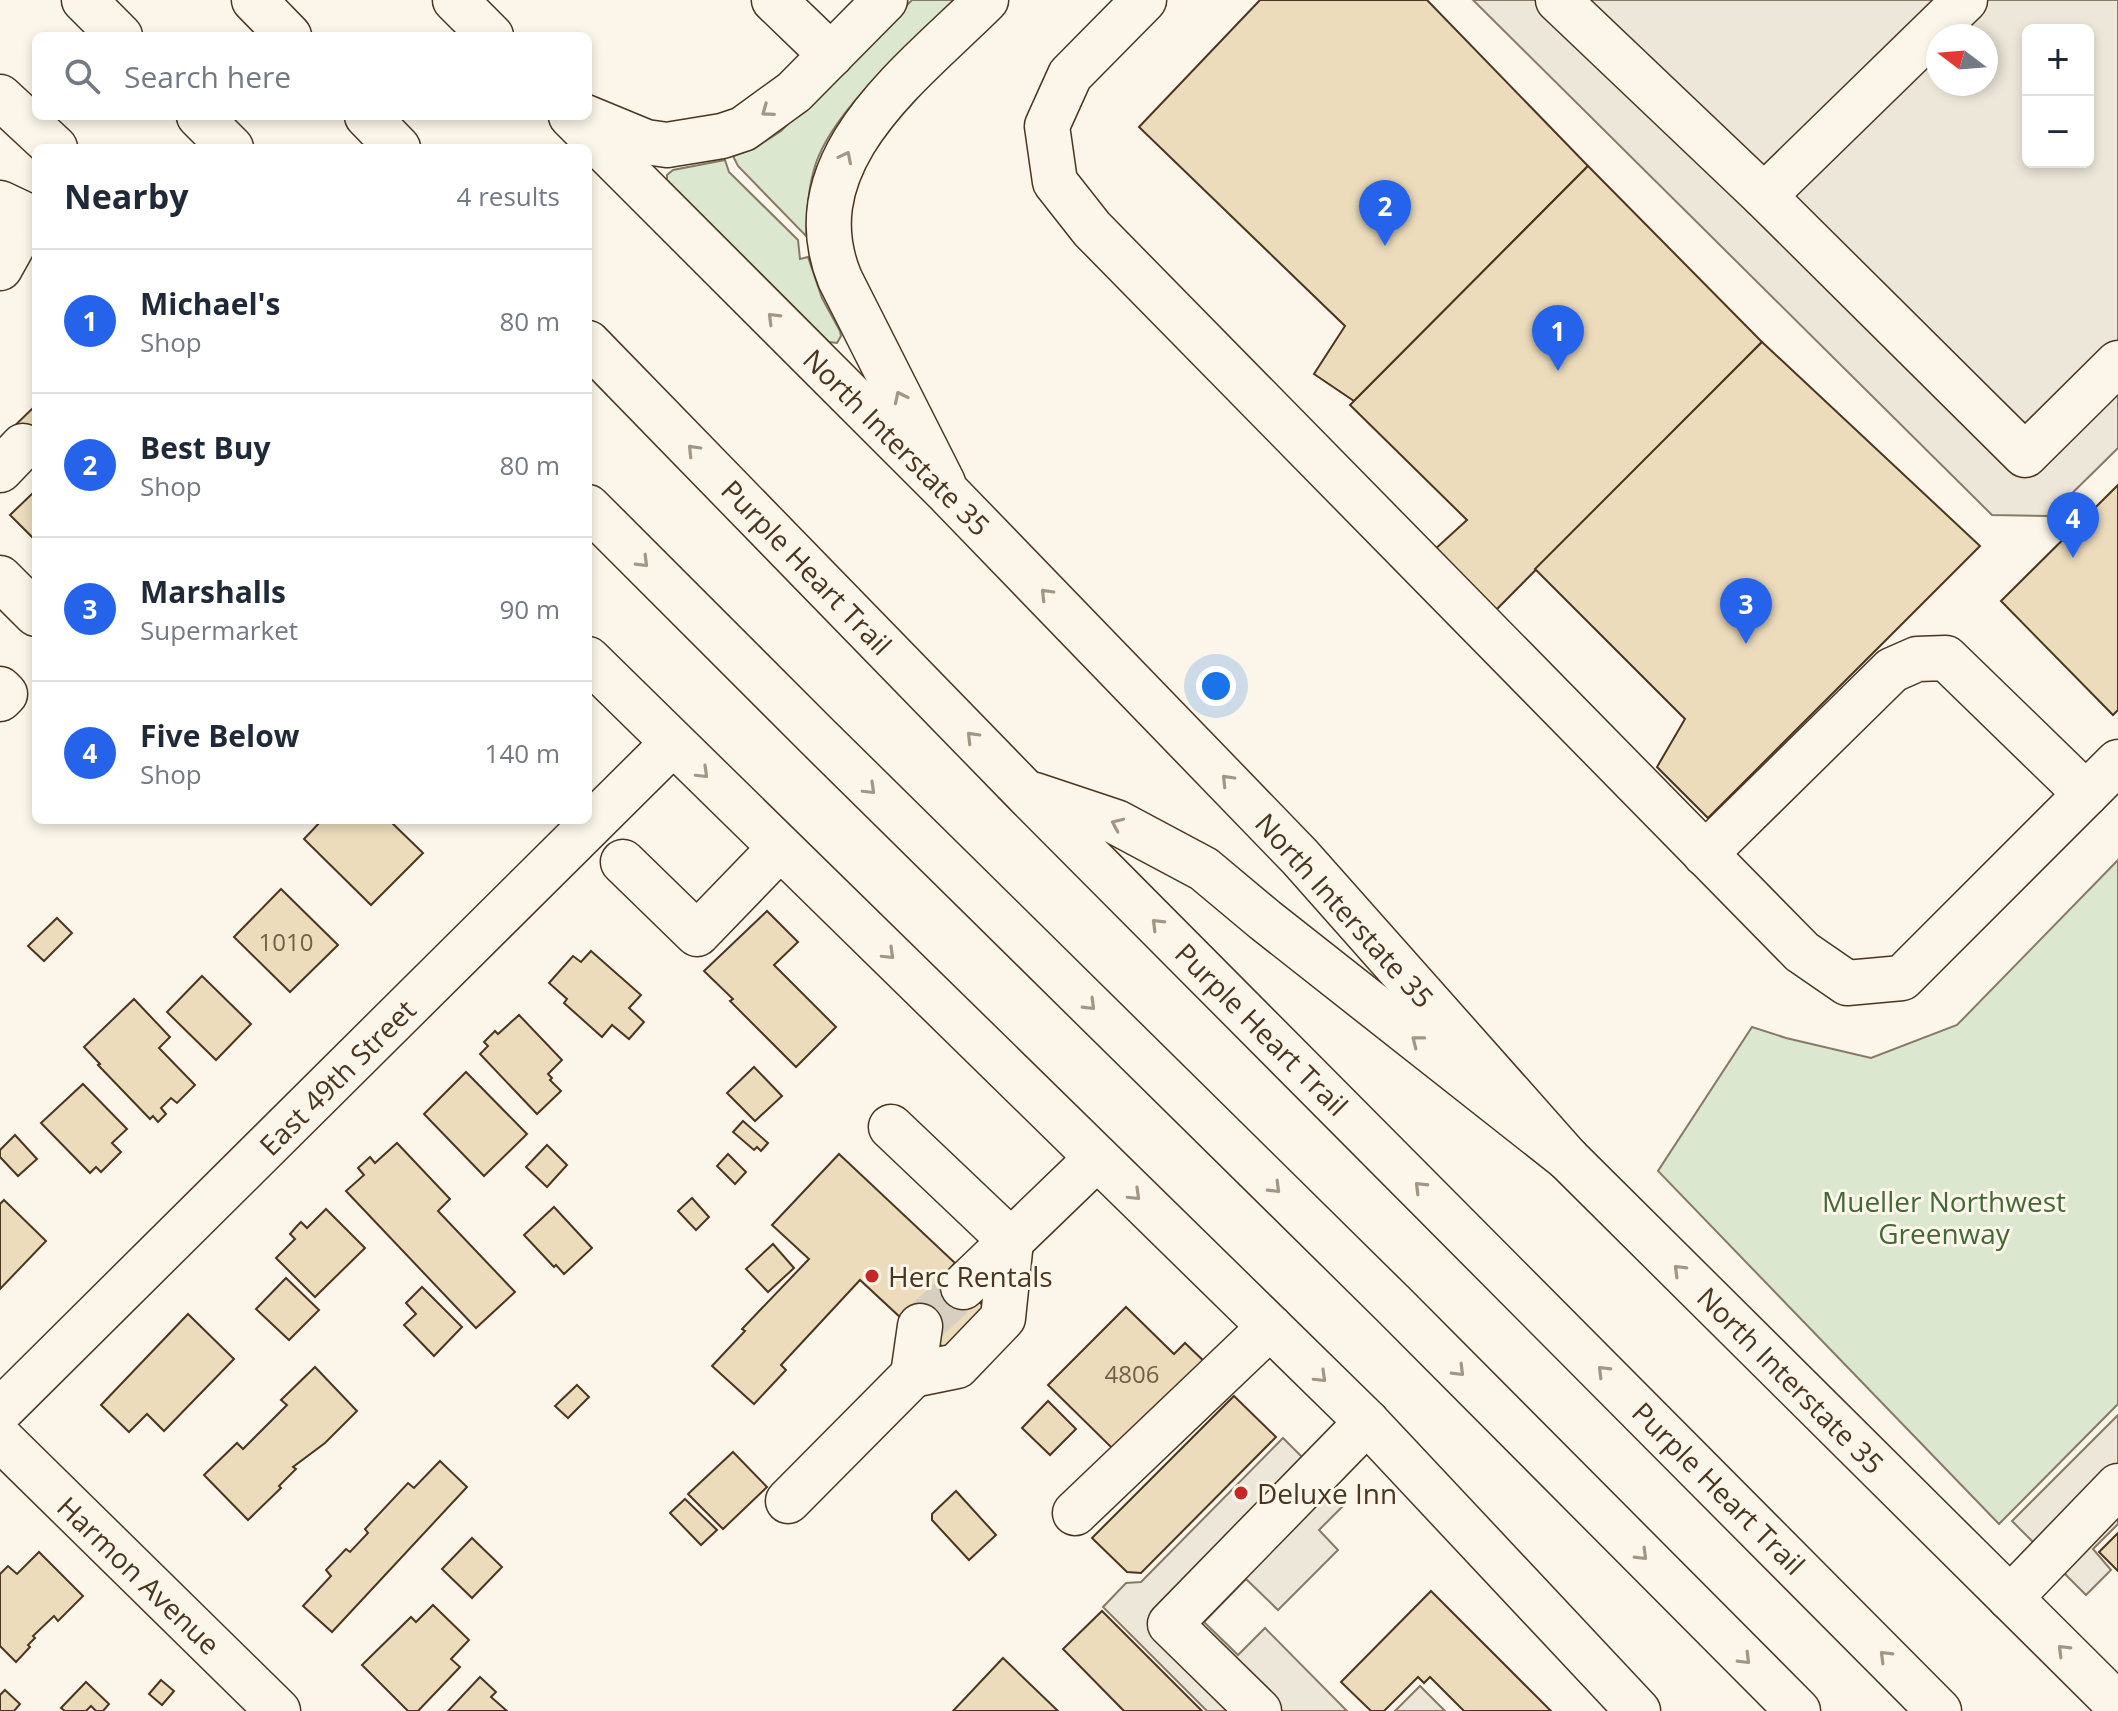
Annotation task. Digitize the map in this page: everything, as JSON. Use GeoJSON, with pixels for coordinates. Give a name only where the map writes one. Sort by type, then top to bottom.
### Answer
{"type":"FeatureCollection","features":[{"type":"Feature","properties":{"kind":"main road"},"geometry":{"type":"LineString","coordinates":[[84,0],[116,32]]}},
{"type":"Feature","properties":{"kind":"main road"},"geometry":{"type":"LineString","coordinates":[[254,0],[285,32]]}},
{"type":"Feature","properties":{"kind":"main road"},"geometry":{"type":"LineString","coordinates":[[455,0],[487,32]]}},
{"type":"Feature","properties":{"kind":"main road"},"geometry":{"type":"LineString","coordinates":[[774,0],[831,55]]}},
{"type":"Feature","properties":{"kind":"main road"},"geometry":{"type":"LineString","coordinates":[[592,120],[646,142],[667,145],[722,136],[743,129],[794,92],[885,0]]}},
{"type":"Feature","properties":{"kind":"main road"},"geometry":{"type":"LineString","coordinates":[[947,492],[833,264],[828,214],[835,177],[857,134],[882,104],[986,0]]}},
{"type":"Feature","properties":{"kind":"main road"},"geometry":{"type":"LineString","coordinates":[[1144,0],[1070,75],[1047,126],[1055,182],[1092,229],[1802,952],[1847,983],[1902,978],[2118,762]]}},
{"type":"Feature","properties":{"kind":"main road"},"geometry":{"type":"LineString","coordinates":[[1558,0],[1764,196],[2025,455],[2118,363]]}},
{"type":"Feature","properties":{"kind":"main road"},"geometry":{"type":"LineString","coordinates":[[1764,196],[1965,0]]}},
{"type":"Feature","properties":{"kind":"main road"},"geometry":{"type":"LineString","coordinates":[[0,97],[51,144]]}},
{"type":"Feature","properties":{"kind":"main road"},"geometry":{"type":"LineString","coordinates":[[203,120],[227,144]]}},
{"type":"Feature","properties":{"kind":"main road"},"geometry":{"type":"LineString","coordinates":[[371,120],[394,144]]}},
{"type":"Feature","properties":{"kind":"main road","name":"North Interstate 35"},"geometry":{"type":"LineString","coordinates":[[575,120],[947,492],[1300,857],[1567,1158],[2118,1705]]}},
{"type":"Feature","properties":{"kind":"main road"},"geometry":{"type":"LineString","coordinates":[[0,268],[22,213]]}},
{"type":"Feature","properties":{"kind":"main road","name":"Purple Heart Trail"},"geometry":{"type":"LineString","coordinates":[[592,347],[1026,793],[1939,1711]]}},
{"type":"Feature","properties":{"kind":"main road"},"geometry":{"type":"LineString","coordinates":[[592,511],[1394,1305],[1798,1711]]}},
{"type":"Feature","properties":{"kind":"main road"},"geometry":{"type":"LineString","coordinates":[[0,578],[32,610]]}},
{"type":"Feature","properties":{"kind":"main road"},"geometry":{"type":"LineString","coordinates":[[1705,854],[1892,670],[1917,659],[1946,658],[2086,794]]}},
{"type":"Feature","properties":{"kind":"main road"},"geometry":{"type":"LineString","coordinates":[[592,663],[1367,1422],[1638,1711]]}},
{"type":"Feature","properties":{"kind":"main road"},"geometry":{"type":"LineString","coordinates":[[0,689],[5,694],[0,699]]}},
{"type":"Feature","properties":{"kind":"main road","name":"East 49th Street"},"geometry":{"type":"LineString","coordinates":[[592,823],[673,743]]}},
{"type":"Feature","properties":{"kind":"main road"},"geometry":{"type":"LineString","coordinates":[[1026,793],[1116,822],[1204,869],[1567,1158]]}},
{"type":"Feature","properties":{"kind":"main road","name":"East 49th Street"},"geometry":{"type":"LineString","coordinates":[[0,1411],[591,824]]}},
{"type":"Feature","properties":{"kind":"main road"},"geometry":{"type":"LineString","coordinates":[[623,862],[697,934],[780,848]]}},
{"type":"Feature","properties":{"kind":"main road"},"geometry":{"type":"LineString","coordinates":[[891,1127],[1011,1241]]}},
{"type":"Feature","properties":{"kind":"main road"},"geometry":{"type":"LineString","coordinates":[[963,1287],[1097,1158]]}},
{"type":"Feature","properties":{"kind":"main road"},"geometry":{"type":"LineString","coordinates":[[788,1501],[913,1375],[957,1366],[1003,1318],[1011,1241]]}},
{"type":"Feature","properties":{"kind":"main road"},"geometry":{"type":"LineString","coordinates":[[913,1375],[920,1326]]}},
{"type":"Feature","properties":{"kind":"main road"},"geometry":{"type":"LineString","coordinates":[[1075,1513],[1270,1327]]}},
{"type":"Feature","properties":{"kind":"main road"},"geometry":{"type":"LineString","coordinates":[[1259,1711],[1170,1624],[1367,1422]]}},
{"type":"Feature","properties":{"kind":"main road","name":"Harmon Avenue"},"geometry":{"type":"LineString","coordinates":[[0,1438],[278,1711]]}},
{"type":"Feature","properties":{"kind":"main road"},"geometry":{"type":"LineString","coordinates":[[2010,1598],[2118,1486]]}},
{"type":"Feature","properties":{"kind":"green space"},"geometry":{"type":"Polygon","coordinates":[[[912,0],[955,0],[877,76],[826,141],[811,181],[806,236],[738,166],[733,156],[755,148],[781,131],[912,0]]]}},
{"type":"Feature","properties":{"kind":"green space"},"geometry":{"type":"Polygon","coordinates":[[[725,160],[729,172],[798,240],[800,259],[808,257],[822,298],[840,331],[837,343],[829,342],[667,180],[667,175],[673,170],[725,160]]]}},
{"type":"Feature","properties":{"kind":"green space","name":"Mueller Northwest Greenway"},"geometry":{"type":"Polygon","coordinates":[[[2118,860],[2118,1404],[1999,1524],[1658,1171],[1752,1027],[1871,1058],[1957,1025],[2118,860]]]}},
{"type":"Feature","properties":{"kind":"shaded area"},"geometry":{"type":"Polygon","coordinates":[[[1473,0],[2118,0],[2118,448],[2049,516],[1992,515],[1473,0]]]}},
{"type":"Feature","properties":{"kind":"shaded area"},"geometry":{"type":"Polygon","coordinates":[[[2118,1415],[2118,1524],[2093,1549],[2111,1570],[2086,1595],[2012,1521],[2118,1415]]]}},
{"type":"Feature","properties":{"kind":"shaded area"},"geometry":{"type":"Polygon","coordinates":[[[1283,1438],[1347,1502],[1319,1530],[1338,1550],[1278,1610],[1246,1579],[1204,1622],[1238,1655],[1265,1628],[1347,1711],[1207,1711],[1103,1607],[1126,1583],[1141,1582],[1283,1438]]]}},
{"type":"Feature","properties":{"kind":"shaded area"},"geometry":{"type":"Polygon","coordinates":[[[1420,1686],[1445,1711],[1395,1711],[1420,1686]]]}},
{"type":"Feature","properties":{"kind":"building"},"geometry":{"type":"Polygon","coordinates":[[[1260,0],[1427,0],[1588,166],[1354,401],[1314,374],[1345,326],[1139,127],[1260,0]]]}},
{"type":"Feature","properties":{"kind":"building"},"geometry":{"type":"Polygon","coordinates":[[[1588,166],[1762,342],[1495,611],[1433,551],[1467,520],[1350,405],[1588,166]]]}},
{"type":"Feature","properties":{"kind":"building"},"geometry":{"type":"Polygon","coordinates":[[[1762,342],[1980,546],[1708,818],[1657,767],[1685,719],[1535,569],[1762,342]]]}},
{"type":"Feature","properties":{"kind":"building"},"geometry":{"type":"Polygon","coordinates":[[[32,409],[32,452],[5,435],[32,409]]]}},
{"type":"Feature","properties":{"kind":"building"},"geometry":{"type":"Polygon","coordinates":[[[2118,485],[2118,710],[2113,715],[2001,601],[2118,485]]]}},
{"type":"Feature","properties":{"kind":"building"},"geometry":{"type":"Polygon","coordinates":[[[32,494],[32,537],[10,515],[32,494]]]}},
{"type":"Feature","properties":{"kind":"building"},"geometry":{"type":"Polygon","coordinates":[[[318,824],[393,824],[423,853],[371,905],[304,839],[318,824]]]}},
{"type":"Feature","properties":{"kind":"building"},"geometry":{"type":"Polygon","coordinates":[[[281,889],[338,945],[290,992],[234,937],[281,889]]]}},
{"type":"Feature","properties":{"kind":"building"},"geometry":{"type":"Polygon","coordinates":[[[767,911],[798,942],[774,965],[836,1027],[796,1067],[704,971],[767,911]]]}},
{"type":"Feature","properties":{"kind":"building"},"geometry":{"type":"Polygon","coordinates":[[[57,918],[72,933],[44,961],[28,946],[57,918]]]}},
{"type":"Feature","properties":{"kind":"building"},"geometry":{"type":"Polygon","coordinates":[[[591,951],[641,995],[629,1008],[644,1022],[629,1039],[612,1025],[602,1037],[564,1003],[567,999],[549,983],[573,956],[581,962],[591,951]]]}},
{"type":"Feature","properties":{"kind":"building"},"geometry":{"type":"Polygon","coordinates":[[[202,976],[251,1024],[216,1060],[167,1012],[202,976]]]}},
{"type":"Feature","properties":{"kind":"building"},"geometry":{"type":"Polygon","coordinates":[[[134,999],[170,1037],[159,1048],[195,1085],[177,1103],[171,1098],[161,1108],[166,1114],[158,1122],[153,1116],[150,1119],[84,1047],[134,999]]]}},
{"type":"Feature","properties":{"kind":"building"},"geometry":{"type":"Polygon","coordinates":[[[519,1015],[562,1060],[548,1074],[561,1091],[537,1114],[480,1054],[488,1046],[484,1042],[495,1031],[498,1034],[519,1015]]]}},
{"type":"Feature","properties":{"kind":"building"},"geometry":{"type":"Polygon","coordinates":[[[754,1067],[782,1096],[755,1121],[727,1093],[754,1067]]]}},
{"type":"Feature","properties":{"kind":"building"},"geometry":{"type":"Polygon","coordinates":[[[466,1072],[527,1134],[484,1176],[424,1114],[466,1072]]]}},
{"type":"Feature","properties":{"kind":"building"},"geometry":{"type":"Polygon","coordinates":[[[83,1084],[127,1129],[112,1143],[121,1152],[101,1172],[96,1167],[90,1173],[41,1123],[83,1084]]]}},
{"type":"Feature","properties":{"kind":"building"},"geometry":{"type":"Polygon","coordinates":[[[743,1121],[768,1143],[761,1151],[757,1147],[754,1150],[733,1132],[743,1121]]]}},
{"type":"Feature","properties":{"kind":"building"},"geometry":{"type":"Polygon","coordinates":[[[15,1135],[37,1159],[18,1176],[0,1157],[0,1150],[15,1135]]]}},
{"type":"Feature","properties":{"kind":"building"},"geometry":{"type":"Polygon","coordinates":[[[397,1143],[450,1199],[438,1211],[515,1292],[476,1328],[346,1191],[364,1175],[358,1168],[370,1157],[375,1163],[397,1143]]]}},
{"type":"Feature","properties":{"kind":"building"},"geometry":{"type":"Polygon","coordinates":[[[547,1145],[567,1165],[547,1187],[526,1167],[547,1145]]]}},
{"type":"Feature","properties":{"kind":"building"},"geometry":{"type":"Polygon","coordinates":[[[728,1154],[746,1172],[735,1184],[717,1166],[728,1154]]]}},
{"type":"Feature","properties":{"kind":"building","name":"Herc Rentals"},"geometry":{"type":"Polygon","coordinates":[[[839,1154],[955,1263],[947,1272],[989,1311],[949,1353],[906,1313],[901,1318],[860,1280],[781,1365],[786,1370],[754,1404],[712,1366],[745,1331],[742,1329],[809,1259],[772,1225],[839,1154]]]}},
{"type":"Feature","properties":{"kind":"building"},"geometry":{"type":"Polygon","coordinates":[[[692,1198],[709,1217],[696,1230],[678,1211],[692,1198]]]}},
{"type":"Feature","properties":{"kind":"building"},"geometry":{"type":"Polygon","coordinates":[[[4,1200],[46,1241],[0,1289],[0,1204],[4,1200]]]}},
{"type":"Feature","properties":{"kind":"building"},"geometry":{"type":"Polygon","coordinates":[[[554,1207],[592,1248],[564,1274],[524,1235],[554,1207]]]}},
{"type":"Feature","properties":{"kind":"building"},"geometry":{"type":"Polygon","coordinates":[[[326,1209],[365,1248],[315,1297],[276,1258],[295,1239],[290,1234],[301,1222],[307,1228],[326,1209]]]}},
{"type":"Feature","properties":{"kind":"building"},"geometry":{"type":"Polygon","coordinates":[[[773,1244],[794,1268],[768,1292],[746,1269],[773,1244]]]}},
{"type":"Feature","properties":{"kind":"building"},"geometry":{"type":"Polygon","coordinates":[[[286,1278],[319,1310],[289,1340],[256,1309],[286,1278]]]}},
{"type":"Feature","properties":{"kind":"building"},"geometry":{"type":"Polygon","coordinates":[[[422,1287],[462,1327],[434,1356],[404,1325],[416,1314],[406,1303],[422,1287]]]}},
{"type":"Feature","properties":{"kind":"building"},"geometry":{"type":"Polygon","coordinates":[[[1126,1307],[1174,1354],[1185,1343],[1210,1367],[1114,1450],[1048,1385],[1126,1307]]]}},
{"type":"Feature","properties":{"kind":"building"},"geometry":{"type":"Polygon","coordinates":[[[188,1314],[234,1359],[164,1431],[147,1414],[129,1432],[101,1405],[188,1314]]]}},
{"type":"Feature","properties":{"kind":"building"},"geometry":{"type":"Polygon","coordinates":[[[315,1367],[357,1411],[325,1443],[293,1467],[296,1469],[279,1486],[281,1488],[248,1520],[204,1475],[237,1443],[243,1449],[287,1405],[281,1400],[315,1367]]]}},
{"type":"Feature","properties":{"kind":"building"},"geometry":{"type":"Polygon","coordinates":[[[577,1385],[589,1397],[568,1418],[555,1406],[577,1385]]]}},
{"type":"Feature","properties":{"kind":"building"},"geometry":{"type":"Polygon","coordinates":[[[1234,1396],[1276,1437],[1141,1573],[1127,1572],[1092,1538],[1234,1396]]]}},
{"type":"Feature","properties":{"kind":"building"},"geometry":{"type":"Polygon","coordinates":[[[1048,1401],[1076,1429],[1050,1455],[1022,1428],[1048,1401]]]}},
{"type":"Feature","properties":{"kind":"building"},"geometry":{"type":"Polygon","coordinates":[[[733,1452],[767,1487],[723,1529],[688,1494],[733,1452]]]}},
{"type":"Feature","properties":{"kind":"building"},"geometry":{"type":"Polygon","coordinates":[[[440,1461],[467,1487],[332,1632],[303,1606],[331,1576],[326,1570],[346,1549],[350,1552],[368,1533],[365,1529],[408,1483],[414,1488],[440,1461]]]}},
{"type":"Feature","properties":{"kind":"building"},"geometry":{"type":"Polygon","coordinates":[[[956,1491],[996,1535],[969,1560],[932,1520],[932,1514],[956,1491]]]}},
{"type":"Feature","properties":{"kind":"building"},"geometry":{"type":"Polygon","coordinates":[[[685,1499],[717,1530],[701,1545],[670,1513],[685,1499]]]}},
{"type":"Feature","properties":{"kind":"building"},"geometry":{"type":"Polygon","coordinates":[[[2118,1533],[2118,1571],[2099,1552],[2118,1533]]]}},
{"type":"Feature","properties":{"kind":"building"},"geometry":{"type":"Polygon","coordinates":[[[472,1538],[502,1567],[472,1598],[442,1569],[472,1538]]]}},
{"type":"Feature","properties":{"kind":"building"},"geometry":{"type":"Polygon","coordinates":[[[39,1552],[83,1596],[58,1621],[54,1616],[33,1636],[35,1638],[28,1645],[30,1647],[16,1662],[0,1646],[0,1574],[8,1566],[17,1574],[39,1552]]]}},
{"type":"Feature","properties":{"kind":"building"},"geometry":{"type":"Polygon","coordinates":[[[1431,1591],[1551,1711],[1464,1711],[1430,1677],[1424,1683],[1418,1677],[1384,1711],[1371,1711],[1341,1682],[1431,1591]]]}},
{"type":"Feature","properties":{"kind":"building"},"geometry":{"type":"Polygon","coordinates":[[[433,1605],[469,1640],[451,1659],[460,1667],[418,1711],[408,1711],[362,1665],[411,1617],[416,1622],[433,1605]]]}},
{"type":"Feature","properties":{"kind":"building"},"geometry":{"type":"Polygon","coordinates":[[[1102,1611],[1202,1711],[1124,1711],[1063,1649],[1102,1611]]]}},
{"type":"Feature","properties":{"kind":"building"},"geometry":{"type":"Polygon","coordinates":[[[1003,1658],[1058,1711],[953,1711],[1003,1658]]]}},
{"type":"Feature","properties":{"kind":"building"},"geometry":{"type":"Polygon","coordinates":[[[480,1677],[496,1692],[491,1697],[507,1711],[448,1711],[480,1677]]]}},
{"type":"Feature","properties":{"kind":"building"},"geometry":{"type":"Polygon","coordinates":[[[161,1680],[174,1691],[162,1705],[149,1694],[161,1680]]]}},
{"type":"Feature","properties":{"kind":"building"},"geometry":{"type":"Polygon","coordinates":[[[86,1682],[109,1704],[103,1711],[96,1711],[91,1706],[86,1711],[65,1711],[61,1708],[86,1682]]]}},
{"type":"Feature","properties":{"kind":"building"},"geometry":{"type":"Polygon","coordinates":[[[5,1690],[20,1704],[14,1711],[0,1711],[0,1695],[5,1690]]]}},
{"type":"Feature","properties":{"kind":"tunnel"},"geometry":{"type":"LineString","coordinates":[[920,1326],[963,1287]]}},
{"type":"Feature","properties":{"kind":"place","name":"Best Buy"},"geometry":{"type":"Point","coordinates":[1385,246]}},
{"type":"Feature","properties":{"kind":"place","name":"Michael's"},"geometry":{"type":"Point","coordinates":[1558,371]}},
{"type":"Feature","properties":{"kind":"place","name":"Five Below"},"geometry":{"type":"Point","coordinates":[2073,558]}},
{"type":"Feature","properties":{"kind":"place","name":"Marshalls"},"geometry":{"type":"Point","coordinates":[1746,644]}},
{"type":"Feature","properties":{"kind":"place","name":"Herc Rentals"},"geometry":{"type":"Point","coordinates":[872,1276]}},
{"type":"Feature","properties":{"kind":"place","name":"Deluxe Inn"},"geometry":{"type":"Point","coordinates":[1241,1493]}}]}
